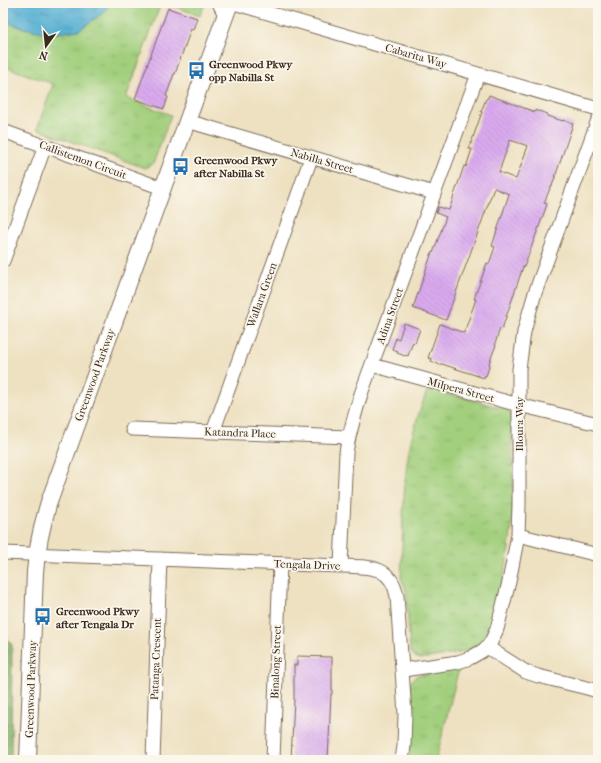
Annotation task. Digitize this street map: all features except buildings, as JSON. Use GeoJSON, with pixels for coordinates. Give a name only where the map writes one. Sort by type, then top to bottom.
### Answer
{"type":"FeatureCollection","features":[{"type":"Feature","properties":{"kind":"street","name":"Cabarita Way"},"geometry":{"type":"LineString","coordinates":[[234,3],[598,109]]}},
{"type":"Feature","properties":{"kind":"street","name":"Greenwood Parkway"},"geometry":{"type":"LineString","coordinates":[[28,760],[35,572],[36,555],[40,535],[49,502],[227,10]]}},
{"type":"Feature","properties":{"kind":"street","name":"Adina Street"},"geometry":{"type":"LineString","coordinates":[[341,566],[344,474],[349,437],[361,394],[478,74]]}},
{"type":"Feature","properties":{"kind":"street","name":"Illoura Way"},"geometry":{"type":"LineString","coordinates":[[403,670],[458,662],[470,658],[487,647],[491,642],[497,628],[503,610],[518,535],[520,360],[528,317],[543,271],[598,120]]}},
{"type":"Feature","properties":{"kind":"street","name":"Nabilla Street"},"geometry":{"type":"LineString","coordinates":[[187,121],[434,193]]}},
{"type":"Feature","properties":{"kind":"street","name":"Callistemon Circuit"},"geometry":{"type":"LineString","coordinates":[[3,131],[162,188]]}},
{"type":"Feature","properties":{"kind":"street"},"geometry":{"type":"LineString","coordinates":[[3,260],[45,146]]}},
{"type":"Feature","properties":{"kind":"street","name":"Wallara Green"},"geometry":{"type":"LineString","coordinates":[[213,432],[312,158]]}},
{"type":"Feature","properties":{"kind":"street","name":"Milpera Street"},"geometry":{"type":"LineString","coordinates":[[372,365],[519,405],[598,424]]}},
{"type":"Feature","properties":{"kind":"street","name":"Katandra Place"},"geometry":{"type":"LineString","coordinates":[[132,429],[349,437]]}},
{"type":"Feature","properties":{"kind":"street"},"geometry":{"type":"LineString","coordinates":[[518,535],[598,555]]}},
{"type":"Feature","properties":{"kind":"street"},"geometry":{"type":"LineString","coordinates":[[3,553],[36,555]]}},
{"type":"Feature","properties":{"kind":"street","name":"Tengala Drive"},"geometry":{"type":"LineString","coordinates":[[36,555],[371,567],[386,574],[392,580],[397,596],[403,670],[405,729],[402,760]]}},
{"type":"Feature","properties":{"kind":"street","name":"Patanga Crescent"},"geometry":{"type":"LineString","coordinates":[[153,760],[160,559]]}},
{"type":"Feature","properties":{"kind":"street","name":"Binalong Street"},"geometry":{"type":"LineString","coordinates":[[273,760],[280,564]]}},
{"type":"Feature","properties":{"kind":"street"},"geometry":{"type":"LineString","coordinates":[[487,647],[526,672],[594,688]]}},
{"type":"Feature","properties":{"kind":"lane"},"geometry":{"type":"LineString","coordinates":[[215,3],[220,13],[227,10]]}},
{"type":"Feature","properties":{"kind":"green space"},"geometry":{"type":"Polygon","coordinates":[[[3,3],[161,3],[126,98],[171,115],[153,164],[145,168],[37,129],[53,84],[3,66],[3,3]]]}},
{"type":"Feature","properties":{"kind":"green space"},"geometry":{"type":"Polygon","coordinates":[[[165,3],[205,3],[200,16],[165,3]]]}},
{"type":"Feature","properties":{"kind":"green space"},"geometry":{"type":"Polygon","coordinates":[[[428,388],[505,409],[510,412],[512,418],[513,506],[509,548],[505,569],[495,612],[488,631],[474,647],[469,650],[456,654],[421,659],[412,654],[410,651],[406,590],[401,578],[404,497],[409,450],[417,418],[428,388]]]}},
{"type":"Feature","properties":{"kind":"green space"},"geometry":{"type":"Polygon","coordinates":[[[3,633],[12,645],[11,760],[3,760],[3,633]]]}},
{"type":"Feature","properties":{"kind":"green space"},"geometry":{"type":"Polygon","coordinates":[[[459,668],[436,760],[410,760],[410,684],[418,675],[459,668]]]}},
{"type":"Feature","properties":{"kind":"water"},"geometry":{"type":"Polygon","coordinates":[[[3,3],[110,3],[103,13],[79,30],[51,34],[19,27],[3,20],[3,3]]]}},
{"type":"Feature","properties":{"kind":"place","name":"Greenwood Pkwy opp Nabilla St"},"geometry":{"type":"Point","coordinates":[196,70]}},
{"type":"Feature","properties":{"kind":"place","name":"Greenwood Pkwy after Nabilla St"},"geometry":{"type":"Point","coordinates":[181,166]}},
{"type":"Feature","properties":{"kind":"place","name":"Greenwood Pkwy after Tengala Dr"},"geometry":{"type":"Point","coordinates":[43,617]}}]}
